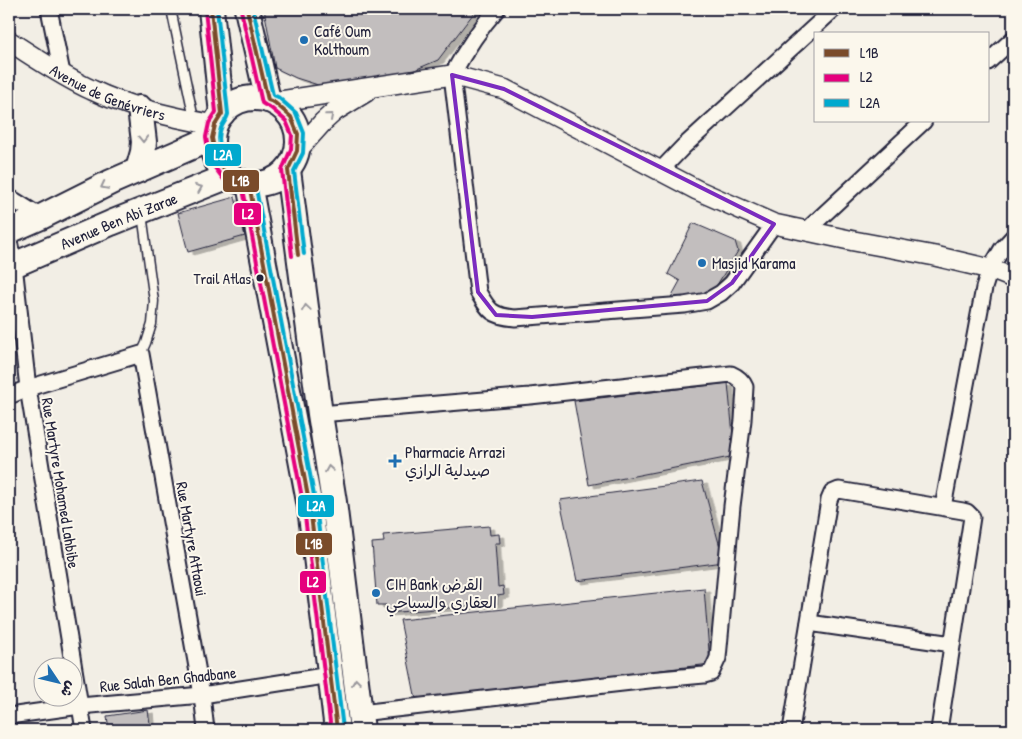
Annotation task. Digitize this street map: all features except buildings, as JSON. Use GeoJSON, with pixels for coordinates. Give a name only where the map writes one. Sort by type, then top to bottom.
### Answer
{"type":"FeatureCollection","features":[{"type":"Feature","properties":{"kind":"main road"},"geometry":{"type":"LineString","coordinates":[[211,9],[211,125],[216,159],[239,180],[310,507],[337,730]]}},
{"type":"Feature","properties":{"kind":"main road"},"geometry":{"type":"LineString","coordinates":[[247,9],[271,101]]}},
{"type":"Feature","properties":{"kind":"main road"},"geometry":{"type":"LineString","coordinates":[[211,125],[235,103],[251,98],[271,101],[291,117],[298,134],[292,161],[320,414],[334,502],[361,721]]}},
{"type":"Feature","properties":{"kind":"main road"},"geometry":{"type":"LineString","coordinates":[[138,170],[144,142],[140,108]]}},
{"type":"Feature","properties":{"kind":"main road","name":"Avenue Ben Abi Zarae"},"geometry":{"type":"LineString","coordinates":[[9,231],[138,170],[211,125]]}},
{"type":"Feature","properties":{"kind":"main road"},"geometry":{"type":"LineString","coordinates":[[239,180],[270,182],[292,161]]}},
{"type":"Feature","properties":{"kind":"main road","name":"Avenue Ben Abi Zarae"},"geometry":{"type":"LineString","coordinates":[[12,266],[111,223],[239,180]]}},
{"type":"Feature","properties":{"kind":"street"},"geometry":{"type":"LineString","coordinates":[[49,9],[62,73]]}},
{"type":"Feature","properties":{"kind":"street"},"geometry":{"type":"LineString","coordinates":[[497,9],[483,24],[452,75],[478,292],[488,308],[496,315],[515,318],[532,317],[684,305],[707,301],[722,293],[732,283],[774,224]]}},
{"type":"Feature","properties":{"kind":"street"},"geometry":{"type":"LineString","coordinates":[[660,170],[834,9]]}},
{"type":"Feature","properties":{"kind":"street"},"geometry":{"type":"LineString","coordinates":[[990,60],[1013,38]]}},
{"type":"Feature","properties":{"kind":"street","name":"Avenue de Genévriers"},"geometry":{"type":"LineString","coordinates":[[9,41],[94,92],[140,108],[211,125]]}},
{"type":"Feature","properties":{"kind":"street"},"geometry":{"type":"LineString","coordinates":[[271,101],[452,75],[504,89],[713,197],[774,224],[990,269],[1013,278]]}},
{"type":"Feature","properties":{"kind":"street"},"geometry":{"type":"LineString","coordinates":[[292,161],[323,122],[335,111],[371,88]]}},
{"type":"Feature","properties":{"kind":"street"},"geometry":{"type":"LineString","coordinates":[[806,231],[923,122]]}},
{"type":"Feature","properties":{"kind":"street"},"geometry":{"type":"LineString","coordinates":[[9,197],[41,217]]}},
{"type":"Feature","properties":{"kind":"street"},"geometry":{"type":"LineString","coordinates":[[943,507],[980,306],[990,269],[1002,249],[1013,237]]}},
{"type":"Feature","properties":{"kind":"street","name":"Rue Martyre Mohamed Lahbibe"},"geometry":{"type":"LineString","coordinates":[[9,241],[28,388],[72,656]]}},
{"type":"Feature","properties":{"kind":"street"},"geometry":{"type":"LineString","coordinates":[[9,396],[28,388],[141,354]]}},
{"type":"Feature","properties":{"kind":"street","name":"Rue Martyre Attaoui"},"geometry":{"type":"LineString","coordinates":[[141,354],[202,695],[206,730]]}},
{"type":"Feature","properties":{"kind":"street"},"geometry":{"type":"LineString","coordinates":[[320,414],[530,396],[731,374],[740,378],[745,387],[718,658],[712,673],[640,681],[361,721]]}},
{"type":"Feature","properties":{"kind":"street"},"geometry":{"type":"LineString","coordinates":[[791,730],[829,500],[832,493],[839,490],[943,507],[967,512],[972,517],[939,730]]}},
{"type":"Feature","properties":{"kind":"street"},"geometry":{"type":"LineString","coordinates":[[809,623],[952,644]]}},
{"type":"Feature","properties":{"kind":"street","name":"Rue Salah Ben Ghadbane"},"geometry":{"type":"LineString","coordinates":[[82,706],[202,695],[330,675]]}},
{"type":"Feature","properties":{"kind":"street","name":"Rue Salah Ben Ghadbane"},"geometry":{"type":"LineString","coordinates":[[9,716],[80,706]]}},
{"type":"Feature","properties":{"kind":"street","name":"Rue Martyre Mohamed Lahbibe"},"geometry":{"type":"LineString","coordinates":[[80,706],[84,730]]}},
{"type":"Feature","properties":{"kind":"lane"},"geometry":{"type":"LineString","coordinates":[[171,9],[211,125]]}},
{"type":"Feature","properties":{"kind":"lane"},"geometry":{"type":"LineString","coordinates":[[141,354],[152,324],[154,300],[142,212]]}},
{"type":"Feature","properties":{"kind":"highlighted area"},"geometry":{"type":"Polygon","coordinates":[[[452,75],[504,89],[774,224],[732,283],[707,301],[532,317],[496,315],[478,292],[452,75]]]}},
{"type":"Feature","properties":{"kind":"transit line","name":"L1B"},"geometry":{"type":"LineString","coordinates":[[211,9],[222,114],[215,125],[212,138],[216,159],[229,176],[249,184],[310,507],[337,730]]}},
{"type":"Feature","properties":{"kind":"transit line","name":"L2A"},"geometry":{"type":"LineString","coordinates":[[217,9],[228,114],[220,133],[221,152],[230,168],[251,178],[255,183],[316,506],[343,729]]}},
{"type":"Feature","properties":{"kind":"transit line","name":"L1B"},"geometry":{"type":"LineString","coordinates":[[247,9],[268,100],[274,102],[291,117],[298,134],[297,151],[288,170],[298,255]]}},
{"type":"Feature","properties":{"kind":"transit line","name":"L2A"},"geometry":{"type":"LineString","coordinates":[[253,9],[273,95],[278,97],[296,113],[304,133],[303,153],[294,171],[304,254]]}},
{"type":"Feature","properties":{"kind":"transit line","name":"L2"},"geometry":{"type":"LineString","coordinates":[[205,10],[216,112],[209,123],[206,137],[210,161],[225,181],[243,189],[304,508],[331,730]]}},
{"type":"Feature","properties":{"kind":"transit line","name":"L2"},"geometry":{"type":"LineString","coordinates":[[241,10],[262,103],[286,121],[292,135],[291,149],[282,170],[292,256]]}},
{"type":"Feature","properties":{"kind":"place","name":"Café Oum Kolthoum"},"geometry":{"type":"Point","coordinates":[304,40]}},
{"type":"Feature","properties":{"kind":"place","name":"Masjid Karama"},"geometry":{"type":"Point","coordinates":[702,263]}},
{"type":"Feature","properties":{"kind":"place","name":"Trail Atlas"},"geometry":{"type":"Point","coordinates":[260,278]}},
{"type":"Feature","properties":{"kind":"place","name":"Pharmacie Arrazi صيدلية الرازي"},"geometry":{"type":"Point","coordinates":[395,461]}},
{"type":"Feature","properties":{"kind":"place","name":"CIH Bank القرض العقاري والسياحي"},"geometry":{"type":"Point","coordinates":[376,593]}}]}
